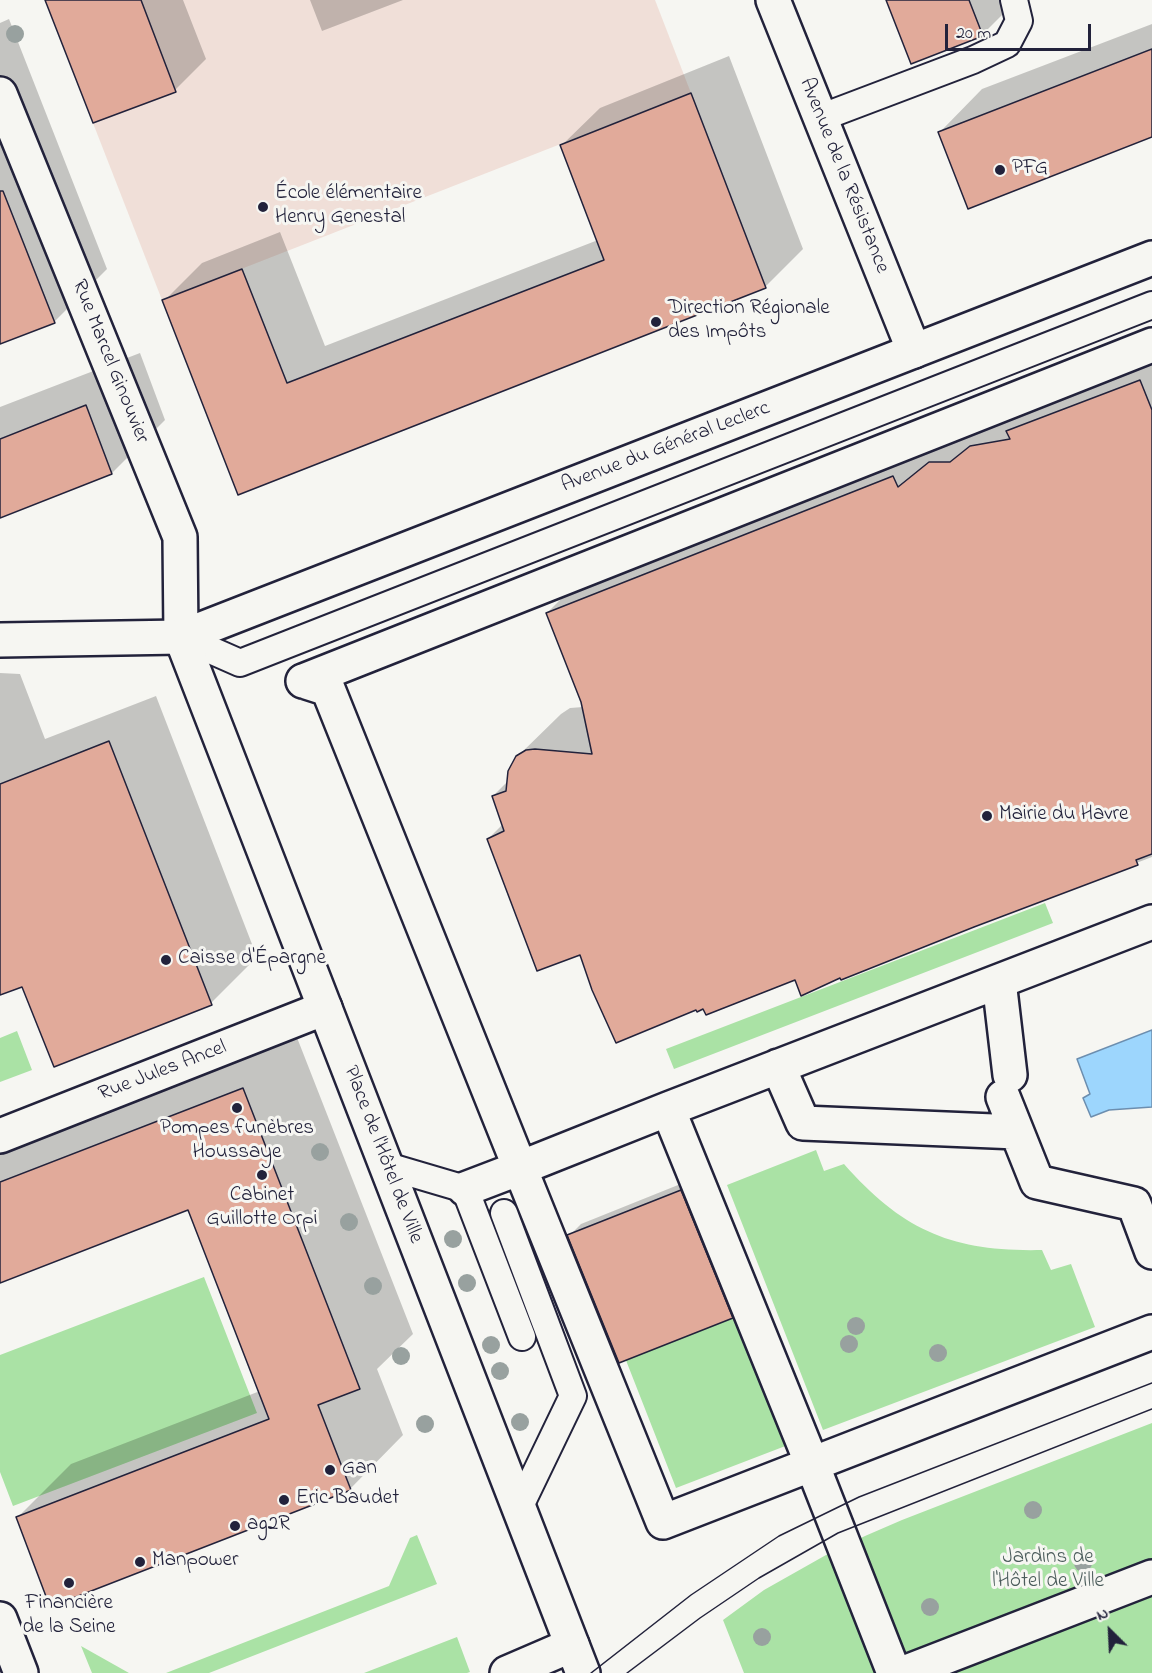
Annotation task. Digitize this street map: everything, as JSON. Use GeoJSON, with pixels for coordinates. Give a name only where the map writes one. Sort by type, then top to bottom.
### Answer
{"type":"FeatureCollection","features":[{"type":"Feature","properties":{"kind":"street","name":"Avenue de la Résistance"},"geometry":{"type":"LineString","coordinates":[[773,0],[914,351]]}},
{"type":"Feature","properties":{"kind":"street","name":"Rue Marcel Ginouvier"},"geometry":{"type":"LineString","coordinates":[[0,94],[180,537],[181,638]]}},
{"type":"Feature","properties":{"kind":"street","name":"Avenue du Général Leclerc"},"geometry":{"type":"LineString","coordinates":[[181,638],[1152,258]]}},
{"type":"Feature","properties":{"kind":"street"},"geometry":{"type":"LineString","coordinates":[[1152,345],[303,681],[328,689],[663,1522],[1152,1332]]}},
{"type":"Feature","properties":{"kind":"street"},"geometry":{"type":"LineString","coordinates":[[0,640],[181,638]]}},
{"type":"Feature","properties":{"kind":"street","name":"Place de l'Hôtel de Ville"},"geometry":{"type":"LineString","coordinates":[[181,638],[578,1659]]}},
{"type":"Feature","properties":{"kind":"street"},"geometry":{"type":"LineString","coordinates":[[465,1190],[1152,922]]}},
{"type":"Feature","properties":{"kind":"street"},"geometry":{"type":"LineString","coordinates":[[999,981],[1007,1086],[1017,1132],[1037,1182],[1134,1204],[1152,1252]]}},
{"type":"Feature","properties":{"kind":"street","name":"Rue Jules Ancel"},"geometry":{"type":"LineString","coordinates":[[0,1136],[325,1008]]}},
{"type":"Feature","properties":{"kind":"street"},"geometry":{"type":"LineString","coordinates":[[778,1066],[803,1123],[1017,1132]]}},
{"type":"Feature","properties":{"kind":"street"},"geometry":{"type":"LineString","coordinates":[[668,1109],[894,1673]]}},
{"type":"Feature","properties":{"kind":"street"},"geometry":{"type":"LineString","coordinates":[[904,1673],[1152,1577]]}},
{"type":"Feature","properties":{"kind":"street"},"geometry":{"type":"LineString","coordinates":[[0,1619],[21,1673]]}},
{"type":"Feature","properties":{"kind":"street"},"geometry":{"type":"LineString","coordinates":[[507,1673],[578,1659]]}},
{"type":"Feature","properties":{"kind":"lane"},"geometry":{"type":"LineString","coordinates":[[820,118],[974,60],[1007,44],[1019,21],[1014,0]]}},
{"type":"Feature","properties":{"kind":"lane"},"geometry":{"type":"LineString","coordinates":[[181,638],[240,663],[1152,305]]}},
{"type":"Feature","properties":{"kind":"lane"},"geometry":{"type":"LineString","coordinates":[[387,1166],[465,1190],[522,1337]]}},
{"type":"Feature","properties":{"kind":"lane"},"geometry":{"type":"LineString","coordinates":[[504,1213],[573,1396],[519,1508]]}},
{"type":"Feature","properties":{"kind":"shaded area","name":"École élémentaire Henry Genestal"},"geometry":{"type":"Polygon","coordinates":[[[45,0],[655,0],[691,93],[162,300],[45,0]]]}},
{"type":"Feature","properties":{"kind":"green space"},"geometry":{"type":"Polygon","coordinates":[[[1045,903],[1053,923],[674,1069],[666,1049],[1045,903]]]}},
{"type":"Feature","properties":{"kind":"green space"},"geometry":{"type":"Polygon","coordinates":[[[17,1031],[32,1070],[0,1082],[0,1038],[17,1031]]]}},
{"type":"Feature","properties":{"kind":"green space"},"geometry":{"type":"Polygon","coordinates":[[[816,1150],[824,1171],[844,1164],[887,1206],[932,1233],[982,1247],[1042,1250],[1051,1270],[1071,1264],[1095,1327],[823,1430],[727,1185],[816,1150]]]}},
{"type":"Feature","properties":{"kind":"green space"},"geometry":{"type":"Polygon","coordinates":[[[695,1205],[788,1445],[676,1488],[582,1248],[695,1205]]]}},
{"type":"Feature","properties":{"kind":"green space"},"geometry":{"type":"Polygon","coordinates":[[[204,1277],[257,1413],[13,1506],[0,1472],[0,1355],[204,1277]]]}},
{"type":"Feature","properties":{"kind":"green space","name":"Jardins de l'Hôtel de Ville"},"geometry":{"type":"Polygon","coordinates":[[[1152,1423],[1152,1673],[744,1673],[723,1620],[764,1590],[826,1555],[902,1520],[1152,1423]]]}},
{"type":"Feature","properties":{"kind":"green space"},"geometry":{"type":"Polygon","coordinates":[[[417,1535],[437,1584],[209,1673],[166,1673],[389,1586],[410,1538],[417,1535]]]}},
{"type":"Feature","properties":{"kind":"green space"},"geometry":{"type":"Polygon","coordinates":[[[457,1637],[470,1672],[364,1673],[457,1637]]]}},
{"type":"Feature","properties":{"kind":"green space"},"geometry":{"type":"Polygon","coordinates":[[[81,1646],[129,1673],[92,1673],[81,1646]]]}},
{"type":"Feature","properties":{"kind":"water"},"geometry":{"type":"Polygon","coordinates":[[[1152,1030],[1152,1107],[1109,1110],[1091,1117],[1083,1098],[1090,1094],[1077,1059],[1152,1030]]]}},
{"type":"Feature","properties":{"kind":"building"},"geometry":{"type":"Polygon","coordinates":[[[45,0],[141,0],[176,92],[93,123],[45,0]]]}},
{"type":"Feature","properties":{"kind":"building"},"geometry":{"type":"Polygon","coordinates":[[[886,0],[969,0],[983,36],[911,64],[886,0]]]}},
{"type":"Feature","properties":{"kind":"building"},"geometry":{"type":"Polygon","coordinates":[[[1152,49],[1152,137],[968,209],[938,132],[1152,49]]]}},
{"type":"Feature","properties":{"kind":"building"},"geometry":{"type":"Polygon","coordinates":[[[691,93],[766,288],[238,495],[162,300],[242,269],[287,383],[604,260],[560,145],[691,93]]]}},
{"type":"Feature","properties":{"kind":"building"},"geometry":{"type":"Polygon","coordinates":[[[0,191],[3,191],[55,323],[0,344],[0,191]]]}},
{"type":"Feature","properties":{"kind":"building"},"geometry":{"type":"Polygon","coordinates":[[[1140,380],[1152,410],[1152,854],[1136,860],[1138,865],[841,980],[840,978],[801,996],[795,980],[706,1015],[703,1009],[697,1012],[696,1010],[616,1043],[592,990],[580,955],[537,971],[487,839],[504,831],[492,796],[506,791],[508,771],[516,756],[526,750],[535,749],[592,754],[581,702],[546,613],[893,476],[898,487],[929,462],[950,462],[970,446],[1010,439],[1006,431],[1140,380]]]}},
{"type":"Feature","properties":{"kind":"building"},"geometry":{"type":"Polygon","coordinates":[[[86,405],[112,474],[0,518],[0,439],[86,405]]]}},
{"type":"Feature","properties":{"kind":"building"},"geometry":{"type":"Polygon","coordinates":[[[109,741],[212,1005],[54,1067],[22,987],[0,995],[0,784],[109,741]]]}},
{"type":"Feature","properties":{"kind":"building"},"geometry":{"type":"Polygon","coordinates":[[[243,1088],[360,1389],[318,1405],[351,1490],[50,1607],[16,1517],[269,1419],[188,1210],[0,1283],[0,1182],[243,1088]]]}},
{"type":"Feature","properties":{"kind":"building"},"geometry":{"type":"Polygon","coordinates":[[[681,1190],[733,1318],[619,1363],[567,1235],[681,1190]]]}},
{"type":"Feature","properties":{"kind":"tram line"},"geometry":{"type":"LineString","coordinates":[[591,1673],[691,1595],[779,1536],[859,1497],[1152,1383]]}},
{"type":"Feature","properties":{"kind":"tram line"},"geometry":{"type":"LineString","coordinates":[[627,1673],[700,1618],[759,1578],[838,1533],[1152,1409]]}},
{"type":"Feature","properties":{"kind":"place","name":"PFG"},"geometry":{"type":"Point","coordinates":[1000,170]}},
{"type":"Feature","properties":{"kind":"place","name":"École élémentaire Henry Genestal"},"geometry":{"type":"Point","coordinates":[263,207]}},
{"type":"Feature","properties":{"kind":"place","name":"Direction Régionale des Impôts"},"geometry":{"type":"Point","coordinates":[656,322]}},
{"type":"Feature","properties":{"kind":"place","name":"Mairie du Havre"},"geometry":{"type":"Point","coordinates":[987,816]}},
{"type":"Feature","properties":{"kind":"place","name":"Caisse d'Épargne"},"geometry":{"type":"Point","coordinates":[166,960]}},
{"type":"Feature","properties":{"kind":"place","name":"Pompes funèbres Houssaye"},"geometry":{"type":"Point","coordinates":[237,1108]}},
{"type":"Feature","properties":{"kind":"place","name":"Cabinet Guillotte Orpi"},"geometry":{"type":"Point","coordinates":[262,1175]}},
{"type":"Feature","properties":{"kind":"place","name":"Gan"},"geometry":{"type":"Point","coordinates":[330,1470]}},
{"type":"Feature","properties":{"kind":"place","name":"Eric Baudet"},"geometry":{"type":"Point","coordinates":[284,1500]}},
{"type":"Feature","properties":{"kind":"place","name":"ag2R"},"geometry":{"type":"Point","coordinates":[235,1526]}},
{"type":"Feature","properties":{"kind":"place","name":"Manpower"},"geometry":{"type":"Point","coordinates":[140,1562]}},
{"type":"Feature","properties":{"kind":"place","name":"Financière de la Seine"},"geometry":{"type":"Point","coordinates":[69,1583]}}]}
